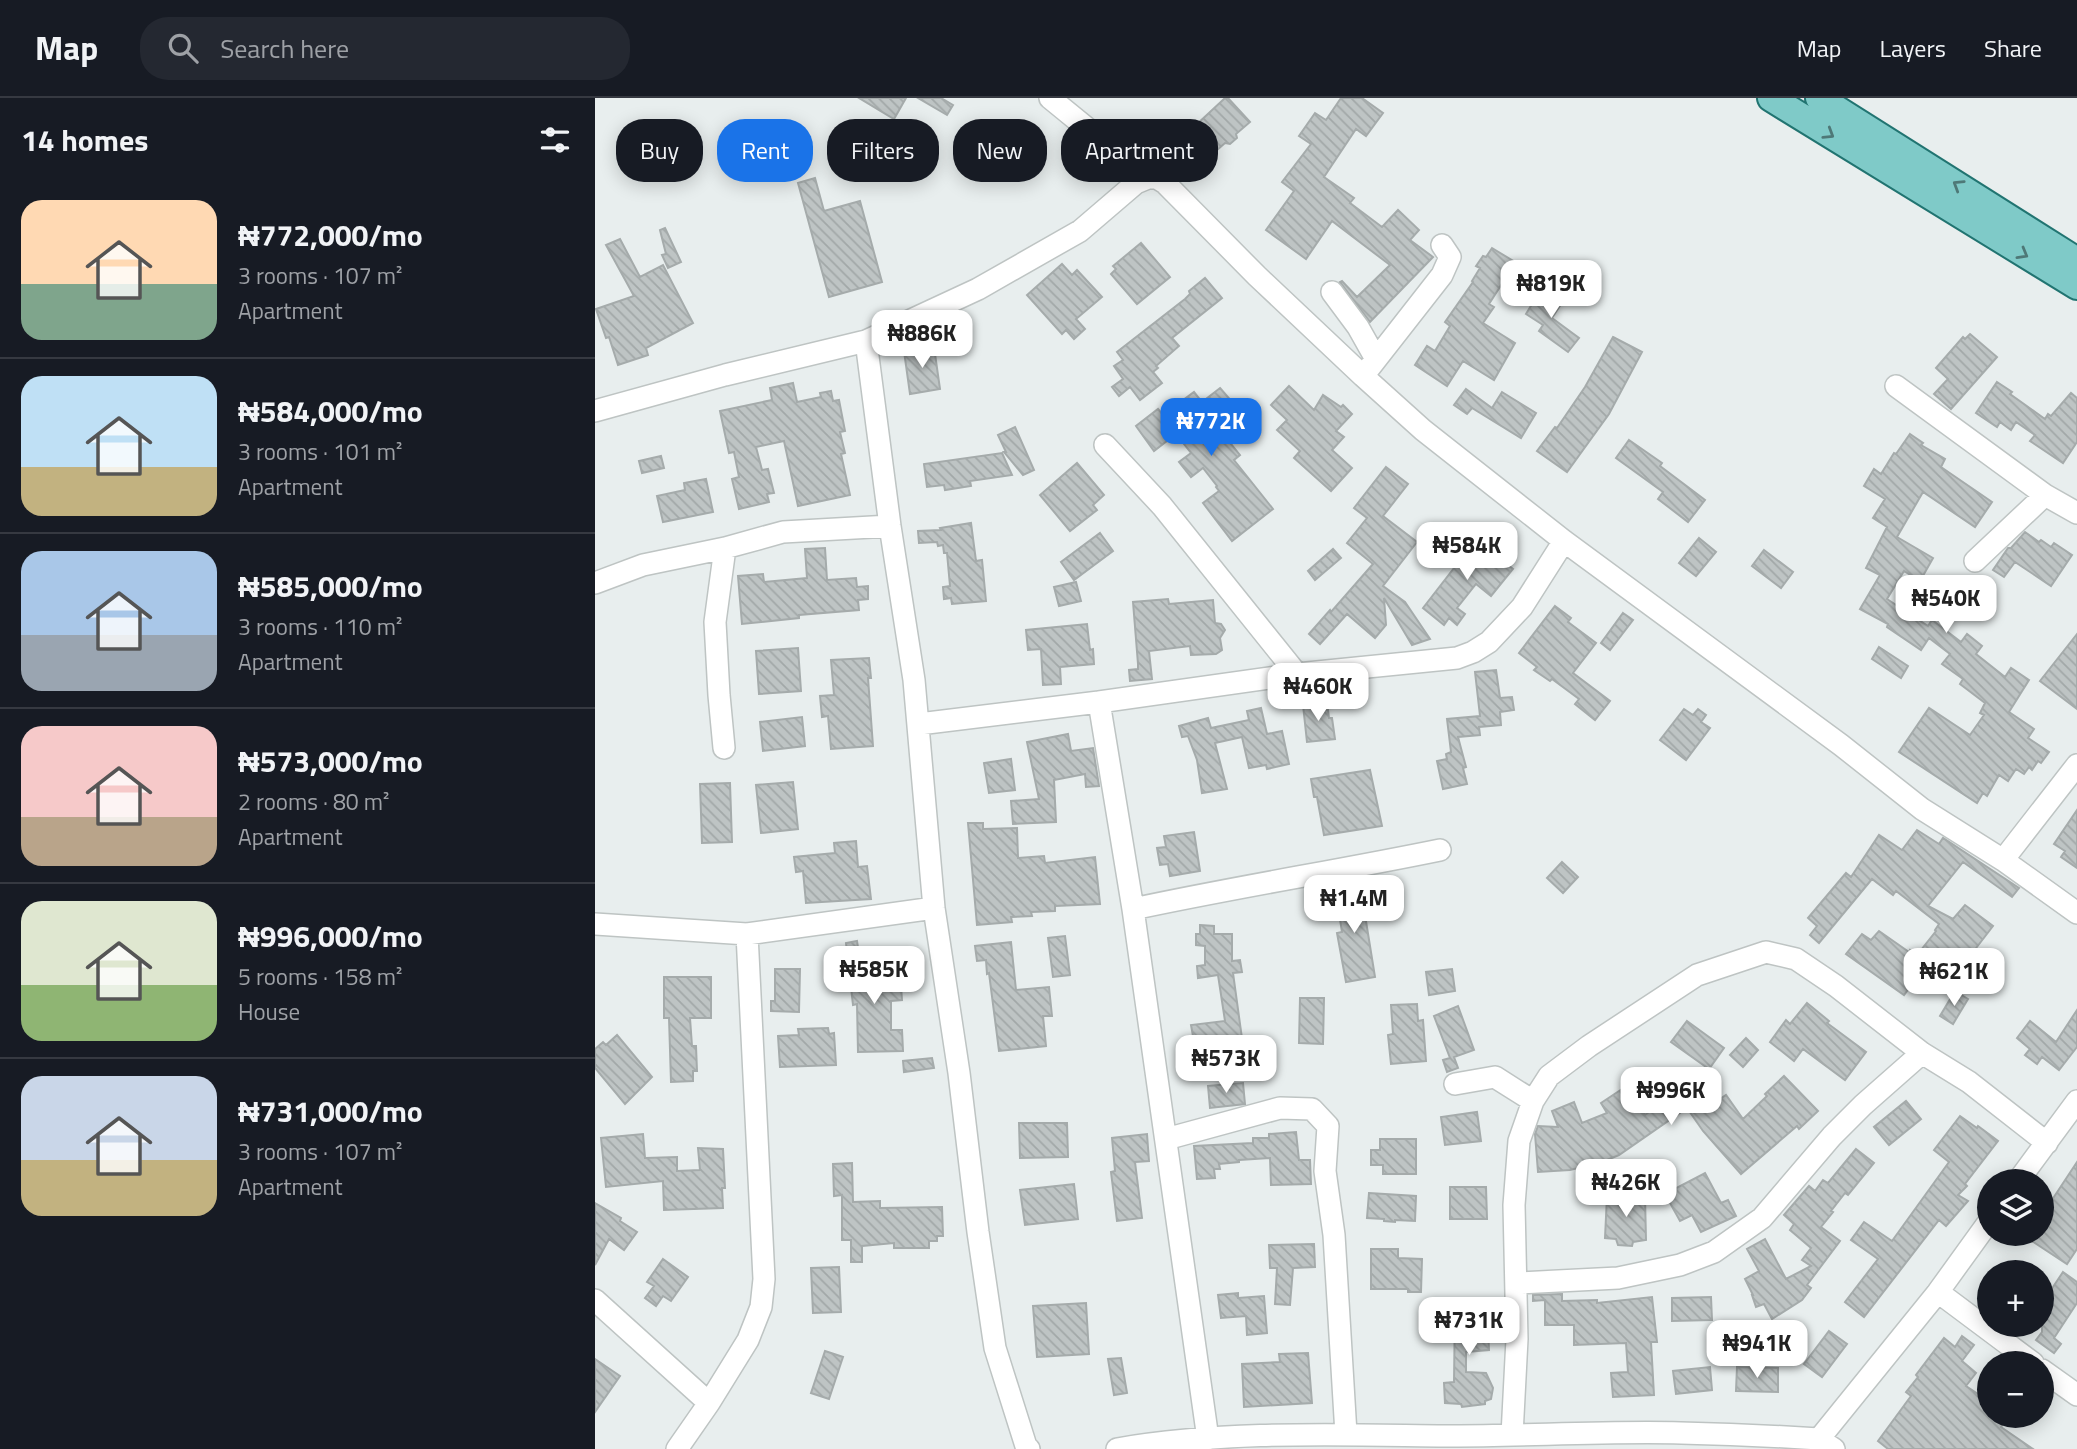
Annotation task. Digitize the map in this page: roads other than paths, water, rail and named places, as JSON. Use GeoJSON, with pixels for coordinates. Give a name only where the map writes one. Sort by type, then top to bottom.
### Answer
{"type":"FeatureCollection","features":[{"type":"Feature","properties":{"kind":"main road"},"geometry":{"type":"LineString","coordinates":[[1771,98],[2077,286]]}},
{"type":"Feature","properties":{"kind":"main road"},"geometry":{"type":"LineString","coordinates":[[1819,98],[2077,261]]}},
{"type":"Feature","properties":{"kind":"street"},"geometry":{"type":"LineString","coordinates":[[1050,98],[1076,119]]}},
{"type":"Feature","properties":{"kind":"street"},"geometry":{"type":"LineString","coordinates":[[595,411],[725,375],[866,341],[978,289],[1080,231],[1138,182]]}},
{"type":"Feature","properties":{"kind":"street"},"geometry":{"type":"LineString","coordinates":[[1163,182],[1257,276],[1423,430],[1564,541],[1841,746],[1921,809],[2003,860],[2077,913]]}},
{"type":"Feature","properties":{"kind":"street"},"geometry":{"type":"LineString","coordinates":[[1363,376],[1442,275],[1450,257],[1442,245]]}},
{"type":"Feature","properties":{"kind":"street"},"geometry":{"type":"LineString","coordinates":[[1332,292],[1358,327],[1376,359]]}},
{"type":"Feature","properties":{"kind":"street"},"geometry":{"type":"LineString","coordinates":[[866,341],[890,526],[914,680],[934,908],[959,1073],[995,1348],[1029,1449]]}},
{"type":"Feature","properties":{"kind":"street"},"geometry":{"type":"LineString","coordinates":[[1896,386],[2045,495],[2077,513]]}},
{"type":"Feature","properties":{"kind":"street"},"geometry":{"type":"LineString","coordinates":[[1105,444],[1162,506],[1297,674]]}},
{"type":"Feature","properties":{"kind":"street"},"geometry":{"type":"LineString","coordinates":[[1976,561],[2045,495]]}},
{"type":"Feature","properties":{"kind":"street"},"geometry":{"type":"LineString","coordinates":[[595,583],[643,565],[725,548],[783,532],[890,526]]}},
{"type":"Feature","properties":{"kind":"street"},"geometry":{"type":"LineString","coordinates":[[919,724],[1297,674],[1457,657],[1473,652],[1489,642],[1522,607],[1564,541]]}},
{"type":"Feature","properties":{"kind":"street"},"geometry":{"type":"LineString","coordinates":[[724,748],[715,622],[725,548]]}},
{"type":"Feature","properties":{"kind":"street"},"geometry":{"type":"LineString","coordinates":[[1099,702],[1133,909],[1208,1439]]}},
{"type":"Feature","properties":{"kind":"street"},"geometry":{"type":"LineString","coordinates":[[2003,860],[2077,765]]}},
{"type":"Feature","properties":{"kind":"street"},"geometry":{"type":"LineString","coordinates":[[1133,909],[1241,886],[1344,870],[1440,850]]}},
{"type":"Feature","properties":{"kind":"street"},"geometry":{"type":"LineString","coordinates":[[595,924],[747,934],[934,908]]}},
{"type":"Feature","properties":{"kind":"street"},"geometry":{"type":"LineString","coordinates":[[677,1449],[748,1340],[761,1307],[764,1279],[747,934]]}},
{"type":"Feature","properties":{"kind":"street"},"geometry":{"type":"LineString","coordinates":[[1512,1435],[1517,1339],[1514,1205],[1519,1141],[1533,1101],[1549,1076],[1588,1046],[1697,975],[1766,952],[1797,959],[1922,1053],[1969,1082],[2047,1143]]}},
{"type":"Feature","properties":{"kind":"street"},"geometry":{"type":"LineString","coordinates":[[1517,1283],[1618,1278],[1680,1265],[1714,1252],[1762,1218],[1840,1128],[1922,1053]]}},
{"type":"Feature","properties":{"kind":"street"},"geometry":{"type":"LineString","coordinates":[[1455,1083],[1495,1077],[1533,1101]]}},
{"type":"Feature","properties":{"kind":"street"},"geometry":{"type":"LineString","coordinates":[[2027,1169],[2077,1101]]}},
{"type":"Feature","properties":{"kind":"street"},"geometry":{"type":"LineString","coordinates":[[1166,1139],[1279,1108],[1312,1109],[1328,1126],[1325,1171],[1334,1235],[1346,1434]]}},
{"type":"Feature","properties":{"kind":"street"},"geometry":{"type":"LineString","coordinates":[[1117,1449],[1167,1440],[1346,1434],[1679,1433],[1827,1444],[1977,1238]]}},
{"type":"Feature","properties":{"kind":"street"},"geometry":{"type":"LineString","coordinates":[[1938,1292],[2017,1351]]}},
{"type":"Feature","properties":{"kind":"street"},"geometry":{"type":"LineString","coordinates":[[595,1300],[709,1403]]}},
{"type":"Feature","properties":{"kind":"street"},"geometry":{"type":"LineString","coordinates":[[2054,1379],[2077,1395]]}}]}
